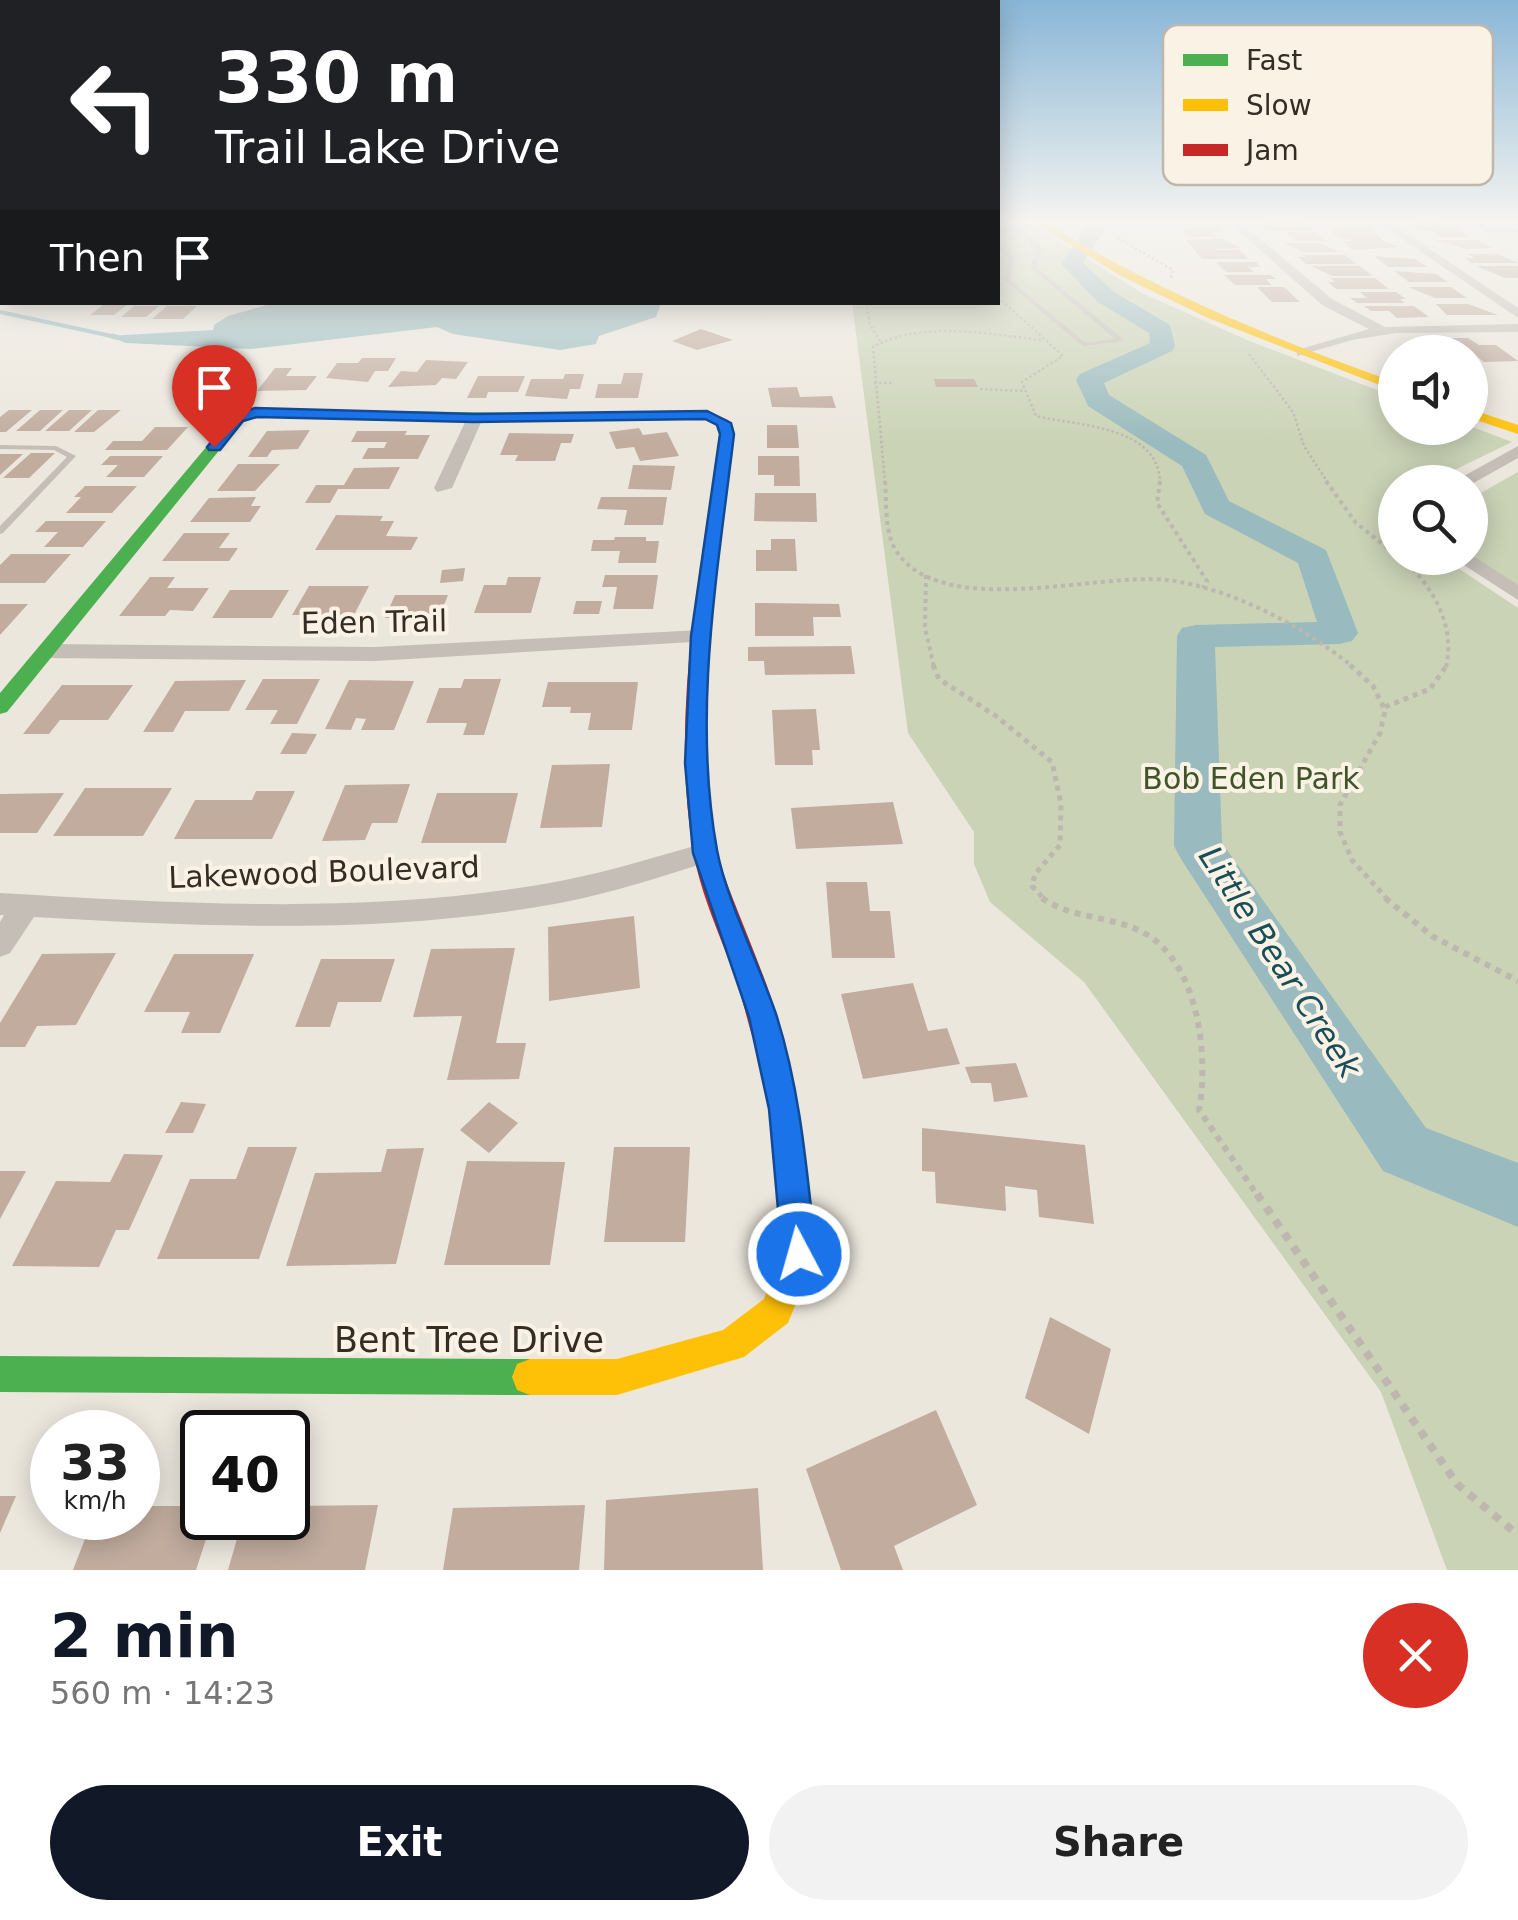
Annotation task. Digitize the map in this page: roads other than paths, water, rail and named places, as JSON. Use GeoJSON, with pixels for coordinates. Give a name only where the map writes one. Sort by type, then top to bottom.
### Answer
{"type":"FeatureCollection","features":[{"type":"Feature","properties":{"kind":"street"},"geometry":{"type":"LineString","coordinates":[[1189,296],[1302,353],[1378,381]]}},
{"type":"Feature","properties":{"kind":"street"},"geometry":{"type":"LineString","coordinates":[[1192,296],[1378,362]]}},
{"type":"Feature","properties":{"kind":"street"},"geometry":{"type":"LineString","coordinates":[[1320,296],[1383,331]]}},
{"type":"Feature","properties":{"kind":"street"},"geometry":{"type":"LineString","coordinates":[[1492,296],[1518,314]]}},
{"type":"Feature","properties":{"kind":"street"},"geometry":{"type":"LineString","coordinates":[[1302,353],[1349,336],[1383,331],[1518,328]]}},
{"type":"Feature","properties":{"kind":"street"},"geometry":{"type":"LineString","coordinates":[[1488,400],[1518,410]]}},
{"type":"Feature","properties":{"kind":"street"},"geometry":{"type":"LineString","coordinates":[[0,707],[238,418],[255,412],[474,418],[443,488]]}},
{"type":"Feature","properties":{"kind":"street","name":"Bent Tree Drive"},"geometry":{"type":"LineString","coordinates":[[0,1374],[617,1377],[732,1345],[776,1311],[799,1254],[784,1109],[763,1017],[705,853],[696,763],[700,636],[727,434],[724,423],[707,415],[474,418]]}},
{"type":"Feature","properties":{"kind":"street"},"geometry":{"type":"LineString","coordinates":[[1488,419],[1518,430]]}},
{"type":"Feature","properties":{"kind":"street"},"geometry":{"type":"LineString","coordinates":[[1488,468],[1518,451]]}},
{"type":"Feature","properties":{"kind":"street"},"geometry":{"type":"LineString","coordinates":[[1488,574],[1518,594]]}},
{"type":"Feature","properties":{"kind":"street","name":"Eden Trail"},"geometry":{"type":"LineString","coordinates":[[47,651],[375,654],[700,636]]}},
{"type":"Feature","properties":{"kind":"street","name":"Lakewood Boulevard"},"geometry":{"type":"LineString","coordinates":[[13,905],[240,912],[416,908],[542,895],[705,853]]}},
{"type":"Feature","properties":{"kind":"street"},"geometry":{"type":"LineString","coordinates":[[0,945],[13,905]]}},
{"type":"Feature","properties":{"kind":"lane"},"geometry":{"type":"LineString","coordinates":[[1026,296],[1084,346],[1121,340],[1068,296]]}},
{"type":"Feature","properties":{"kind":"lane"},"geometry":{"type":"LineString","coordinates":[[0,447],[56,448],[72,456],[0,531]]}},
{"type":"Feature","properties":{"kind":"water"},"geometry":{"type":"Polygon","coordinates":[[[267,305],[660,305],[656,317],[599,336],[596,344],[560,350],[453,334],[437,327],[251,349],[126,343],[107,336],[213,330],[228,316],[267,305]]]}},
{"type":"Feature","properties":{"kind":"waterway","name":"Little Bear Creek"},"geometry":{"type":"LineString","coordinates":[[1105,296],[1161,330],[1163,346],[1089,380],[1098,400],[1195,461],[1216,507],[1314,557],[1339,633],[1196,636],[1198,846],[1405,1150],[1518,1195]]}},
{"type":"Feature","properties":{"kind":"waterway"},"geometry":{"type":"LineString","coordinates":[[0,312],[116,337],[112,336]]}},
{"type":"Feature","properties":{"kind":"park label","name":"Bob Eden Park"},"geometry":{"type":"Point","coordinates":[1251,778]}}]}
